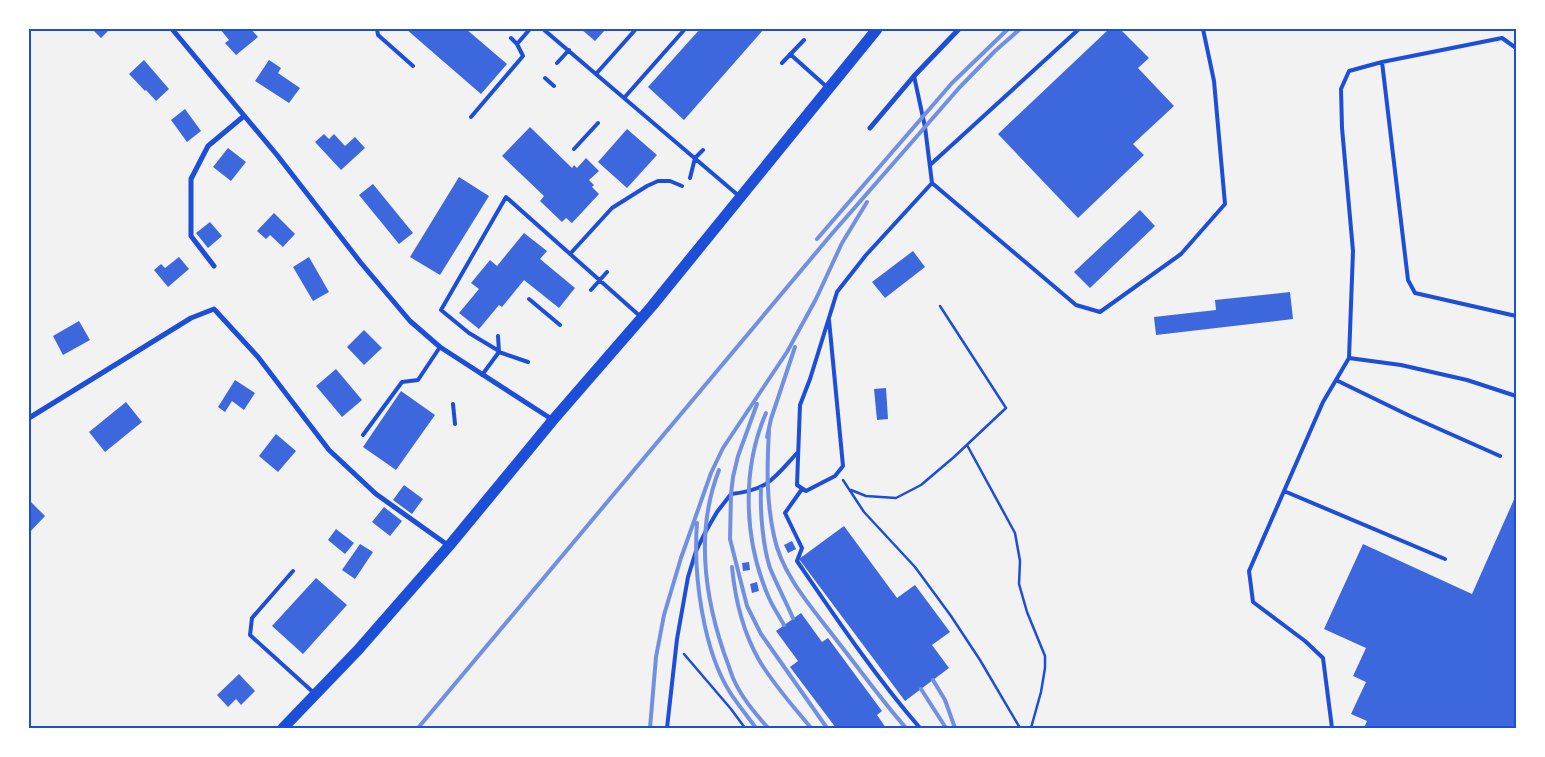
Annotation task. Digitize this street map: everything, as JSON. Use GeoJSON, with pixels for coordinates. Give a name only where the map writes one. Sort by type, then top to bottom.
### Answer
{"type":"FeatureCollection","features":[{"type":"Feature","properties":{"kind":"main road"},"geometry":{"type":"LineString","coordinates":[[283,728],[358,650],[449,546],[553,420],[642,318],[876,29]]}},
{"type":"Feature","properties":{"kind":"street"},"geometry":{"type":"LineString","coordinates":[[172,29],[277,155],[410,321],[440,347],[553,420]]}},
{"type":"Feature","properties":{"kind":"street"},"geometry":{"type":"LineString","coordinates":[[870,128],[914,76],[959,29]]}},
{"type":"Feature","properties":{"kind":"street"},"geometry":{"type":"LineString","coordinates":[[214,266],[191,236],[191,180],[208,146],[244,116]]}},
{"type":"Feature","properties":{"kind":"street"},"geometry":{"type":"LineString","coordinates":[[29,418],[191,318],[214,309],[258,357],[328,450],[376,494],[449,546]]}},
{"type":"Feature","properties":{"kind":"lane"},"geometry":{"type":"LineString","coordinates":[[377,29],[378,35],[413,66]]}},
{"type":"Feature","properties":{"kind":"lane"},"geometry":{"type":"LineString","coordinates":[[517,44],[530,29]]}},
{"type":"Feature","properties":{"kind":"lane"},"geometry":{"type":"LineString","coordinates":[[543,29],[741,197]]}},
{"type":"Feature","properties":{"kind":"lane"},"geometry":{"type":"LineString","coordinates":[[596,74],[636,29]]}},
{"type":"Feature","properties":{"kind":"lane"},"geometry":{"type":"LineString","coordinates":[[624,98],[685,29]]}},
{"type":"Feature","properties":{"kind":"lane"},"geometry":{"type":"LineString","coordinates":[[930,165],[1079,29]]}},
{"type":"Feature","properties":{"kind":"lane"},"geometry":{"type":"LineString","coordinates":[[914,76],[925,127],[932,183],[1076,305],[1100,312],[1181,254],[1225,204],[1214,81],[1203,29]]}},
{"type":"Feature","properties":{"kind":"lane"},"geometry":{"type":"LineString","coordinates":[[471,116],[524,56],[511,38]]}},
{"type":"Feature","properties":{"kind":"lane"},"geometry":{"type":"LineString","coordinates":[[1332,728],[1323,658],[1253,602],[1249,571],[1323,402],[1349,358],[1353,269],[1342,128],[1341,89],[1349,71],[1382,62],[1502,38],[1516,48]]}},
{"type":"Feature","properties":{"kind":"lane"},"geometry":{"type":"LineString","coordinates":[[782,63],[804,40]]}},
{"type":"Feature","properties":{"kind":"lane"},"geometry":{"type":"LineString","coordinates":[[558,63],[569,50]]}},
{"type":"Feature","properties":{"kind":"lane"},"geometry":{"type":"LineString","coordinates":[[790,54],[828,88]]}},
{"type":"Feature","properties":{"kind":"lane"},"geometry":{"type":"LineString","coordinates":[[1382,62],[1408,280],[1415,293],[1516,316]]}},
{"type":"Feature","properties":{"kind":"lane"},"geometry":{"type":"LineString","coordinates":[[545,78],[554,86]]}},
{"type":"Feature","properties":{"kind":"lane"},"geometry":{"type":"LineString","coordinates":[[574,149],[598,123]]}},
{"type":"Feature","properties":{"kind":"lane"},"geometry":{"type":"LineString","coordinates":[[690,178],[695,158],[703,150]]}},
{"type":"Feature","properties":{"kind":"lane"},"geometry":{"type":"LineString","coordinates":[[570,254],[612,208],[641,190],[658,181],[670,181],[682,186]]}},
{"type":"Feature","properties":{"kind":"lane"},"geometry":{"type":"LineString","coordinates":[[829,320],[843,466],[836,476],[806,491],[796,486],[800,406],[837,292],[866,255],[932,183]]}},
{"type":"Feature","properties":{"kind":"lane"},"geometry":{"type":"LineString","coordinates":[[528,362],[499,351],[469,333],[441,310],[506,197],[642,318]]}},
{"type":"Feature","properties":{"kind":"lane"},"geometry":{"type":"LineString","coordinates":[[591,290],[607,272]]}},
{"type":"Feature","properties":{"kind":"lane"},"geometry":{"type":"LineString","coordinates":[[529,299],[560,325]]}},
{"type":"Feature","properties":{"kind":"lane"},"geometry":{"type":"LineString","coordinates":[[482,375],[499,351],[498,336]]}},
{"type":"Feature","properties":{"kind":"lane"},"geometry":{"type":"LineString","coordinates":[[363,436],[402,382],[418,380],[440,347]]}},
{"type":"Feature","properties":{"kind":"lane"},"geometry":{"type":"LineString","coordinates":[[1349,358],[1401,364],[1458,377],[1516,396]]}},
{"type":"Feature","properties":{"kind":"lane"},"geometry":{"type":"LineString","coordinates":[[1336,380],[1410,416],[1500,456]]}},
{"type":"Feature","properties":{"kind":"lane"},"geometry":{"type":"LineString","coordinates":[[453,404],[455,424]]}},
{"type":"Feature","properties":{"kind":"lane"},"geometry":{"type":"LineString","coordinates":[[667,728],[677,645],[688,577],[696,551],[717,512],[731,494],[748,492],[766,485],[798,452]]}},
{"type":"Feature","properties":{"kind":"lane"},"geometry":{"type":"LineString","coordinates":[[802,489],[785,513],[802,548],[797,561],[859,651],[920,728]]}},
{"type":"Feature","properties":{"kind":"lane"},"geometry":{"type":"LineString","coordinates":[[1284,491],[1445,559]]}},
{"type":"Feature","properties":{"kind":"lane"},"geometry":{"type":"LineString","coordinates":[[293,570],[252,618],[250,635],[316,695]]}},
{"type":"Feature","properties":{"kind":"path"},"geometry":{"type":"LineString","coordinates":[[850,489],[866,496],[896,498],[921,485],[1006,408],[940,306]]}},
{"type":"Feature","properties":{"kind":"path"},"geometry":{"type":"LineString","coordinates":[[967,445],[1015,534],[1020,560],[1019,584],[1027,612],[1045,656],[1041,692],[1031,728]]}},
{"type":"Feature","properties":{"kind":"path"},"geometry":{"type":"LineString","coordinates":[[838,472],[864,512],[915,567],[946,609],[980,660],[1020,728]]}},
{"type":"Feature","properties":{"kind":"path"},"geometry":{"type":"LineString","coordinates":[[677,645],[731,709],[744,728]]}},
{"type":"Feature","properties":{"kind":"building"},"geometry":{"type":"Polygon","coordinates":[[[92,29],[110,29],[101,38],[92,29]]]}},
{"type":"Feature","properties":{"kind":"building"},"geometry":{"type":"Polygon","coordinates":[[[220,29],[251,29],[258,37],[236,55],[225,43],[229,40],[220,29]]]}},
{"type":"Feature","properties":{"kind":"building"},"geometry":{"type":"Polygon","coordinates":[[[406,29],[466,29],[507,64],[481,94],[406,29]]]}},
{"type":"Feature","properties":{"kind":"building"},"geometry":{"type":"Polygon","coordinates":[[[581,29],[606,29],[595,41],[581,29]]]}},
{"type":"Feature","properties":{"kind":"building"},"geometry":{"type":"Polygon","coordinates":[[[700,29],[764,29],[684,120],[648,87],[700,29]]]}},
{"type":"Feature","properties":{"kind":"building"},"geometry":{"type":"Polygon","coordinates":[[[1109,29],[1120,29],[1149,58],[1138,68],[1174,106],[1133,144],[1144,155],[1078,218],[998,134],[1109,29]]]}},
{"type":"Feature","properties":{"kind":"building"},"geometry":{"type":"Polygon","coordinates":[[[144,60],[169,89],[156,101],[129,74],[144,60]]]}},
{"type":"Feature","properties":{"kind":"building"},"geometry":{"type":"Polygon","coordinates":[[[269,60],[281,68],[278,73],[300,88],[289,103],[255,81],[269,60]]]}},
{"type":"Feature","properties":{"kind":"building"},"geometry":{"type":"Polygon","coordinates":[[[185,109],[201,131],[187,142],[171,120],[185,109]]]}},
{"type":"Feature","properties":{"kind":"building"},"geometry":{"type":"Polygon","coordinates":[[[530,127],[572,168],[574,165],[577,168],[586,158],[599,171],[589,180],[594,185],[592,187],[599,194],[572,223],[566,218],[562,222],[540,201],[544,196],[502,156],[530,127]]]}},
{"type":"Feature","properties":{"kind":"building"},"geometry":{"type":"Polygon","coordinates":[[[627,129],[657,155],[627,188],[598,162],[627,129]]]}},
{"type":"Feature","properties":{"kind":"building"},"geometry":{"type":"Polygon","coordinates":[[[324,134],[329,139],[334,134],[345,146],[355,137],[365,148],[341,170],[315,142],[324,134]]]}},
{"type":"Feature","properties":{"kind":"building"},"geometry":{"type":"Polygon","coordinates":[[[228,148],[246,162],[231,181],[213,167],[228,148]]]}},
{"type":"Feature","properties":{"kind":"building"},"geometry":{"type":"Polygon","coordinates":[[[459,177],[489,196],[440,275],[410,257],[459,177]]]}},
{"type":"Feature","properties":{"kind":"building"},"geometry":{"type":"Polygon","coordinates":[[[373,184],[413,233],[399,244],[359,195],[373,184]]]}},
{"type":"Feature","properties":{"kind":"building"},"geometry":{"type":"Polygon","coordinates":[[[1140,210],[1155,226],[1090,288],[1074,272],[1140,210]]]}},
{"type":"Feature","properties":{"kind":"building"},"geometry":{"type":"Polygon","coordinates":[[[274,213],[295,234],[283,247],[270,235],[266,239],[257,231],[274,213]]]}},
{"type":"Feature","properties":{"kind":"building"},"geometry":{"type":"Polygon","coordinates":[[[210,222],[222,236],[208,248],[196,233],[210,222]]]}},
{"type":"Feature","properties":{"kind":"building"},"geometry":{"type":"Polygon","coordinates":[[[524,233],[547,251],[540,259],[575,288],[559,308],[524,280],[502,307],[499,305],[479,329],[459,313],[479,289],[471,283],[490,260],[497,266],[524,233]]]}},
{"type":"Feature","properties":{"kind":"building"},"geometry":{"type":"Polygon","coordinates":[[[913,251],[925,267],[885,298],[872,282],[913,251]]]}},
{"type":"Feature","properties":{"kind":"building"},"geometry":{"type":"Polygon","coordinates":[[[179,257],[189,269],[168,287],[154,270],[161,264],[165,268],[179,257]]]}},
{"type":"Feature","properties":{"kind":"building"},"geometry":{"type":"Polygon","coordinates":[[[309,257],[329,292],[313,301],[293,267],[309,257]]]}},
{"type":"Feature","properties":{"kind":"building"},"geometry":{"type":"Polygon","coordinates":[[[1290,292],[1293,319],[1156,335],[1154,317],[1216,310],[1215,300],[1290,292]]]}},
{"type":"Feature","properties":{"kind":"building"},"geometry":{"type":"Polygon","coordinates":[[[79,321],[90,340],[63,355],[53,336],[79,321]]]}},
{"type":"Feature","properties":{"kind":"building"},"geometry":{"type":"Polygon","coordinates":[[[364,330],[382,348],[364,365],[347,347],[364,330]]]}},
{"type":"Feature","properties":{"kind":"building"},"geometry":{"type":"Polygon","coordinates":[[[336,369],[362,400],[342,417],[316,386],[336,369]]]}},
{"type":"Feature","properties":{"kind":"building"},"geometry":{"type":"Polygon","coordinates":[[[235,380],[255,393],[244,410],[232,401],[225,412],[218,407],[235,380]]]}},
{"type":"Feature","properties":{"kind":"building"},"geometry":{"type":"Polygon","coordinates":[[[886,388],[888,419],[877,420],[874,389],[886,388]]]}},
{"type":"Feature","properties":{"kind":"building"},"geometry":{"type":"Polygon","coordinates":[[[401,391],[435,415],[396,470],[363,447],[401,391]]]}},
{"type":"Feature","properties":{"kind":"building"},"geometry":{"type":"Polygon","coordinates":[[[126,402],[142,422],[105,452],[89,432],[126,402]]]}},
{"type":"Feature","properties":{"kind":"building"},"geometry":{"type":"Polygon","coordinates":[[[276,434],[296,451],[278,472],[259,456],[276,434]]]}},
{"type":"Feature","properties":{"kind":"building"},"geometry":{"type":"Polygon","coordinates":[[[404,485],[423,499],[412,514],[393,500],[404,485]]]}},
{"type":"Feature","properties":{"kind":"building"},"geometry":{"type":"Polygon","coordinates":[[[1516,495],[1516,728],[1364,728],[1367,721],[1351,714],[1366,682],[1353,676],[1366,648],[1324,629],[1363,544],[1472,594],[1516,495]]]}},
{"type":"Feature","properties":{"kind":"building"},"geometry":{"type":"Polygon","coordinates":[[[29,500],[45,516],[29,533],[29,500]]]}},
{"type":"Feature","properties":{"kind":"building"},"geometry":{"type":"Polygon","coordinates":[[[384,507],[402,521],[390,536],[372,522],[384,507]]]}},
{"type":"Feature","properties":{"kind":"building"},"geometry":{"type":"Polygon","coordinates":[[[844,526],[897,598],[915,585],[950,632],[932,645],[949,668],[905,701],[799,559],[844,526]]]}},
{"type":"Feature","properties":{"kind":"building"},"geometry":{"type":"Polygon","coordinates":[[[336,529],[354,543],[345,554],[328,540],[336,529]]]}},
{"type":"Feature","properties":{"kind":"building"},"geometry":{"type":"Polygon","coordinates":[[[792,541],[796,549],[788,553],[784,545],[792,541]]]}},
{"type":"Feature","properties":{"kind":"building"},"geometry":{"type":"Polygon","coordinates":[[[360,544],[373,552],[355,579],[342,570],[360,544]]]}},
{"type":"Feature","properties":{"kind":"building"},"geometry":{"type":"Polygon","coordinates":[[[749,562],[750,570],[743,571],[742,563],[749,562]]]}},
{"type":"Feature","properties":{"kind":"building"},"geometry":{"type":"Polygon","coordinates":[[[316,578],[347,605],[303,654],[272,626],[316,578]]]}},
{"type":"Feature","properties":{"kind":"building"},"geometry":{"type":"Polygon","coordinates":[[[757,582],[759,591],[752,593],[750,584],[757,582]]]}},
{"type":"Feature","properties":{"kind":"building"},"geometry":{"type":"Polygon","coordinates":[[[801,613],[822,642],[828,638],[882,711],[877,715],[886,728],[836,728],[790,667],[798,661],[776,631],[801,613]]]}},
{"type":"Feature","properties":{"kind":"building"},"geometry":{"type":"Polygon","coordinates":[[[239,674],[255,691],[241,705],[236,699],[228,707],[217,695],[239,674]]]}},
{"type":"Feature","properties":{"kind":"railway"},"geometry":{"type":"LineString","coordinates":[[817,239],[952,83],[1008,29]]}},
{"type":"Feature","properties":{"kind":"railway"},"geometry":{"type":"LineString","coordinates":[[418,728],[830,236],[959,88],[995,51],[1020,29]]}},
{"type":"Feature","properties":{"kind":"railway"},"geometry":{"type":"LineString","coordinates":[[650,728],[656,657],[664,615],[681,558],[711,473],[723,448],[787,352],[816,299],[842,243],[867,202]]}},
{"type":"Feature","properties":{"kind":"railway"},"geometry":{"type":"LineString","coordinates":[[767,437],[771,419],[795,347]]}},
{"type":"Feature","properties":{"kind":"railway"},"geometry":{"type":"LineString","coordinates":[[757,404],[738,456],[733,477],[730,539],[747,606],[761,634],[827,728]]}},
{"type":"Feature","properties":{"kind":"railway"},"geometry":{"type":"LineString","coordinates":[[766,413],[752,458],[749,482],[750,530],[761,576],[771,601],[784,625]]}},
{"type":"Feature","properties":{"kind":"railway"},"geometry":{"type":"LineString","coordinates":[[769,430],[768,496],[774,536],[784,565],[809,605],[906,728]]}},
{"type":"Feature","properties":{"kind":"railway"},"geometry":{"type":"LineString","coordinates":[[719,470],[707,515],[705,538],[705,562],[712,608],[717,631],[736,685],[768,728]]}},
{"type":"Feature","properties":{"kind":"railway"},"geometry":{"type":"LineString","coordinates":[[761,489],[762,529],[768,560],[793,618]]}},
{"type":"Feature","properties":{"kind":"railway"},"geometry":{"type":"LineString","coordinates":[[697,523],[696,543],[699,588],[702,611],[713,656],[731,694],[756,728]]}},
{"type":"Feature","properties":{"kind":"railway"},"geometry":{"type":"LineString","coordinates":[[732,567],[741,615],[753,649],[770,678],[811,728]]}},
{"type":"Feature","properties":{"kind":"railway"},"geometry":{"type":"LineString","coordinates":[[933,680],[945,700],[955,728]]}},
{"type":"Feature","properties":{"kind":"railway"},"geometry":{"type":"LineString","coordinates":[[921,689],[946,728]]}}]}
